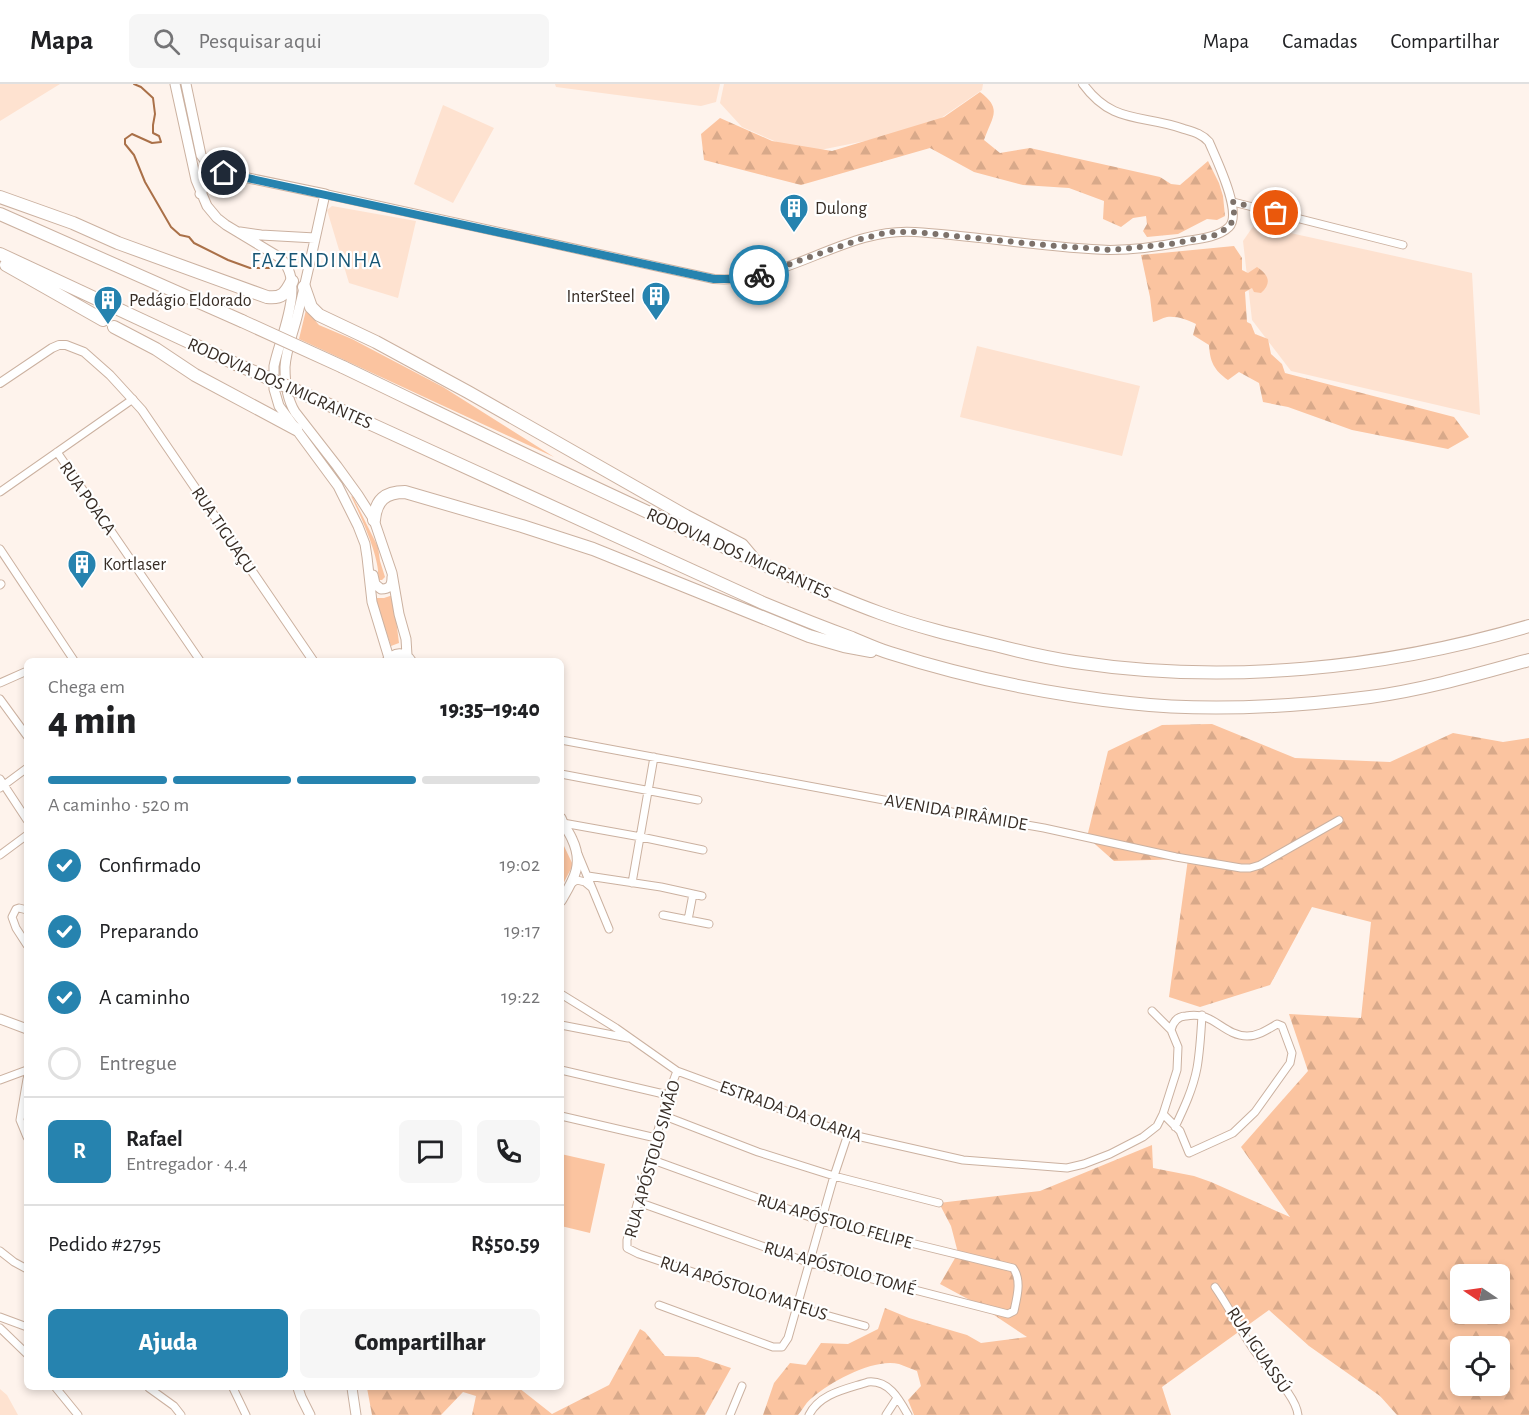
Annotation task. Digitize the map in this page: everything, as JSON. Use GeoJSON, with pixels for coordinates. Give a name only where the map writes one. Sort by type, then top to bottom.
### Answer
{"type":"FeatureCollection","features":[{"type":"Feature","properties":{"kind":"highway"},"geometry":{"type":"LineString","coordinates":[[0,197],[267,297],[274,298],[283,295],[292,281]]}},
{"type":"Feature","properties":{"kind":"highway","name":"RODOVIA DOS IMIGRANTES"},"geometry":{"type":"LineString","coordinates":[[0,214],[242,321],[756,561],[882,614],[922,627],[1072,662],[1133,669],[1257,672],[1384,660],[1444,648],[1529,626]]}},
{"type":"Feature","properties":{"kind":"highway","name":"RODOVIA DOS IMIGRANTES"},"geometry":{"type":"LineString","coordinates":[[0,254],[236,364],[763,603],[888,653],[954,671],[1022,688],[1130,703],[1239,707],[1372,697],[1486,672],[1529,660]]}},
{"type":"Feature","properties":{"kind":"highway"},"geometry":{"type":"LineString","coordinates":[[0,261],[103,320]]}},
{"type":"Feature","properties":{"kind":"highway"},"geometry":{"type":"LineString","coordinates":[[304,287],[311,307],[321,317],[394,352],[468,392],[686,516],[742,545],[756,561]]}},
{"type":"Feature","properties":{"kind":"highway"},"geometry":{"type":"LineString","coordinates":[[114,327],[156,349],[195,375],[296,429]]}},
{"type":"Feature","properties":{"kind":"highway"},"geometry":{"type":"LineString","coordinates":[[374,520],[375,508],[379,502],[389,494],[405,492],[592,549],[817,639],[860,650],[888,653]]}},
{"type":"Feature","properties":{"kind":"main road"},"geometry":{"type":"LineString","coordinates":[[175,84],[195,180],[207,206],[213,214],[235,231],[275,254],[287,265],[292,281],[292,296],[277,351],[273,376],[279,406],[338,486],[354,516],[370,557],[378,587],[389,588],[392,583],[392,573]]}},
{"type":"Feature","properties":{"kind":"main road"},"geometry":{"type":"LineString","coordinates":[[186,84],[201,155],[209,166],[224,173],[325,194],[286,359],[287,393],[295,412],[337,466],[374,520],[392,573],[410,658]]}},
{"type":"Feature","properties":{"kind":"main road"},"geometry":{"type":"LineString","coordinates":[[200,194],[216,176],[224,173]]}},
{"type":"Feature","properties":{"kind":"main road"},"geometry":{"type":"LineString","coordinates":[[235,231],[315,238]]}},
{"type":"Feature","properties":{"kind":"main road"},"geometry":{"type":"LineString","coordinates":[[365,544],[372,602],[385,658]]}},
{"type":"Feature","properties":{"kind":"main road"},"geometry":{"type":"LineString","coordinates":[[390,658],[396,653],[401,653],[410,658]]}},
{"type":"Feature","properties":{"kind":"main road"},"geometry":{"type":"LineString","coordinates":[[564,824],[577,851],[578,867],[564,896]]}},
{"type":"Feature","properties":{"kind":"main road"},"geometry":{"type":"LineString","coordinates":[[0,1019],[24,1028]]}},
{"type":"Feature","properties":{"kind":"main road"},"geometry":{"type":"LineString","coordinates":[[299,1390],[310,1415]]}},
{"type":"Feature","properties":{"kind":"main road"},"geometry":{"type":"LineString","coordinates":[[352,1390],[356,1415]]}},
{"type":"Feature","properties":{"kind":"street"},"geometry":{"type":"LineString","coordinates":[[325,194],[727,280],[771,272],[861,239],[889,232],[915,232],[1111,250],[1171,244],[1215,235],[1229,227],[1233,220],[1233,202],[1206,139],[1179,127],[1122,115],[1101,105],[1083,84]]}},
{"type":"Feature","properties":{"kind":"street"},"geometry":{"type":"LineString","coordinates":[[1233,202],[1403,245]]}},
{"type":"Feature","properties":{"kind":"street","name":"RUA TIGUAÇU"},"geometry":{"type":"LineString","coordinates":[[0,383],[59,345],[66,345],[84,352],[110,375],[142,410],[311,658]]}},
{"type":"Feature","properties":{"kind":"street"},"geometry":{"type":"LineString","coordinates":[[0,492],[133,399]]}},
{"type":"Feature","properties":{"kind":"street","name":"RUA POACA"},"geometry":{"type":"LineString","coordinates":[[57,452],[198,658]]}},
{"type":"Feature","properties":{"kind":"street"},"geometry":{"type":"LineString","coordinates":[[0,549],[72,658]]}},
{"type":"Feature","properties":{"kind":"street"},"geometry":{"type":"LineString","coordinates":[[0,683],[24,672]]}},
{"type":"Feature","properties":{"kind":"street"},"geometry":{"type":"LineString","coordinates":[[0,699],[24,732]]}},
{"type":"Feature","properties":{"kind":"street","name":"AVENIDA PIRÂMIDE"},"geometry":{"type":"LineString","coordinates":[[564,742],[1044,828],[1176,857],[1241,868],[1260,865],[1339,820]]}},
{"type":"Feature","properties":{"kind":"street"},"geometry":{"type":"LineString","coordinates":[[632,883],[654,757]]}},
{"type":"Feature","properties":{"kind":"street"},"geometry":{"type":"LineString","coordinates":[[24,770],[1,784],[24,816]]}},
{"type":"Feature","properties":{"kind":"street"},"geometry":{"type":"LineString","coordinates":[[564,775],[698,800]]}},
{"type":"Feature","properties":{"kind":"street"},"geometry":{"type":"LineString","coordinates":[[564,821],[703,850]]}},
{"type":"Feature","properties":{"kind":"street"},"geometry":{"type":"LineString","coordinates":[[0,855],[24,837]]}},
{"type":"Feature","properties":{"kind":"street"},"geometry":{"type":"LineString","coordinates":[[577,851],[609,929]]}},
{"type":"Feature","properties":{"kind":"street"},"geometry":{"type":"LineString","coordinates":[[588,876],[702,896]]}},
{"type":"Feature","properties":{"kind":"street"},"geometry":{"type":"LineString","coordinates":[[572,883],[581,880],[592,889]]}},
{"type":"Feature","properties":{"kind":"street"},"geometry":{"type":"LineString","coordinates":[[688,920],[693,894]]}},
{"type":"Feature","properties":{"kind":"street"},"geometry":{"type":"LineString","coordinates":[[24,909],[16,909],[12,917],[24,940]]}},
{"type":"Feature","properties":{"kind":"street"},"geometry":{"type":"LineString","coordinates":[[663,915],[709,924]]}},
{"type":"Feature","properties":{"kind":"street","name":"ESTRADA DA OLARIA"},"geometry":{"type":"LineString","coordinates":[[564,996],[616,1028],[677,1071],[848,1134],[963,1160],[1066,1168],[1110,1154],[1143,1137],[1157,1126],[1179,1062],[1178,1047],[1171,1030],[1152,1011]]}},
{"type":"Feature","properties":{"kind":"street"},"geometry":{"type":"LineString","coordinates":[[1162,1114],[1180,1131],[1189,1153],[1233,1133],[1255,1112],[1290,1062],[1292,1053],[1282,1026],[1277,1024],[1258,1035],[1244,1036],[1230,1032],[1202,1016],[1182,1016],[1173,1022],[1171,1030]]}},
{"type":"Feature","properties":{"kind":"street"},"geometry":{"type":"LineString","coordinates":[[1175,1127],[1189,1096],[1197,1070],[1202,1016]]}},
{"type":"Feature","properties":{"kind":"street"},"geometry":{"type":"LineString","coordinates":[[564,1026],[630,1039]]}},
{"type":"Feature","properties":{"kind":"street"},"geometry":{"type":"LineString","coordinates":[[564,1071],[668,1095]]}},
{"type":"Feature","properties":{"kind":"street","name":"RUA APÓSTOLO SIMÃO"},"geometry":{"type":"LineString","coordinates":[[626,1246],[662,1115],[677,1071]]}},
{"type":"Feature","properties":{"kind":"street"},"geometry":{"type":"LineString","coordinates":[[0,1080],[24,1072]]}},
{"type":"Feature","properties":{"kind":"street"},"geometry":{"type":"LineString","coordinates":[[24,1097],[20,1120],[24,1130]]}},
{"type":"Feature","properties":{"kind":"street"},"geometry":{"type":"LineString","coordinates":[[662,1115],[758,1152],[834,1176],[939,1203]]}},
{"type":"Feature","properties":{"kind":"street"},"geometry":{"type":"LineString","coordinates":[[564,1117],[656,1138]]}},
{"type":"Feature","properties":{"kind":"street"},"geometry":{"type":"LineString","coordinates":[[658,1305],[772,1347],[782,1347],[786,1342],[797,1307],[848,1134]]}},
{"type":"Feature","properties":{"kind":"street","name":"RUA APÓSTOLO FELIPE"},"geometry":{"type":"LineString","coordinates":[[650,1159],[821,1221],[1013,1268],[1018,1278]]}},
{"type":"Feature","properties":{"kind":"street","name":"RUA APÓSTOLO TOMÉ"},"geometry":{"type":"LineString","coordinates":[[638,1203],[810,1263],[1008,1314],[1014,1311],[1018,1295],[1018,1278]]}},
{"type":"Feature","properties":{"kind":"street","name":"RUA APÓSTOLO MATEUS"},"geometry":{"type":"LineString","coordinates":[[626,1246],[639,1254],[797,1307],[865,1326]]}},
{"type":"Feature","properties":{"kind":"street"},"geometry":{"type":"LineString","coordinates":[[0,1251],[24,1267]]}},
{"type":"Feature","properties":{"kind":"street","name":"RUA IGUASSÚ"},"geometry":{"type":"LineString","coordinates":[[1215,1287],[1254,1350],[1291,1397],[1297,1407],[1298,1415]]}},
{"type":"Feature","properties":{"kind":"street"},"geometry":{"type":"LineString","coordinates":[[0,1317],[24,1326]]}},
{"type":"Feature","properties":{"kind":"street"},"geometry":{"type":"LineString","coordinates":[[0,1328],[24,1351]]}},
{"type":"Feature","properties":{"kind":"street"},"geometry":{"type":"LineString","coordinates":[[809,1415],[827,1396],[868,1382],[880,1382],[886,1386],[908,1415]]}},
{"type":"Feature","properties":{"kind":"street"},"geometry":{"type":"LineString","coordinates":[[730,1415],[742,1386]]}},
{"type":"Feature","properties":{"kind":"street"},"geometry":{"type":"LineString","coordinates":[[58,1390],[78,1415]]}},
{"type":"Feature","properties":{"kind":"street"},"geometry":{"type":"LineString","coordinates":[[151,1390],[174,1406],[181,1415]]}},
{"type":"Feature","properties":{"kind":"street"},"geometry":{"type":"LineString","coordinates":[[234,1390],[246,1415]]}},
{"type":"Feature","properties":{"kind":"street"},"geometry":{"type":"LineString","coordinates":[[886,1415],[897,1398]]}},
{"type":"Feature","properties":{"kind":"shaded area"},"geometry":{"type":"Polygon","coordinates":[[[0,84],[60,84],[0,121],[0,84]]]}},
{"type":"Feature","properties":{"kind":"shaded area"},"geometry":{"type":"Polygon","coordinates":[[[555,84],[720,84],[716,102],[701,106],[556,87],[555,84]]]}},
{"type":"Feature","properties":{"kind":"shaded area"},"geometry":{"type":"Polygon","coordinates":[[[724,84],[983,84],[982,90],[925,129],[820,150],[786,146],[742,127],[720,103],[724,84]]]}},
{"type":"Feature","properties":{"kind":"shaded area"},"geometry":{"type":"Polygon","coordinates":[[[443,105],[494,128],[453,203],[414,184],[443,105]]]}},
{"type":"Feature","properties":{"kind":"shaded area"},"geometry":{"type":"Polygon","coordinates":[[[332,206],[416,221],[398,298],[349,283],[327,210],[332,206]]]}},
{"type":"Feature","properties":{"kind":"shaded area"},"geometry":{"type":"Polygon","coordinates":[[[1254,225],[1472,273],[1480,415],[1291,371],[1252,320],[1243,241],[1254,225]]]}},
{"type":"Feature","properties":{"kind":"shaded area"},"geometry":{"type":"Polygon","coordinates":[[[977,346],[1140,386],[1122,456],[960,417],[977,346]]]}},
{"type":"Feature","properties":{"kind":"shaded area"},"geometry":{"type":"Polygon","coordinates":[[[0,1389],[7,1395],[18,1415],[0,1415],[0,1389]]]}},
{"type":"Feature","properties":{"kind":"green space"},"geometry":{"type":"Polygon","coordinates":[[[980,92],[991,103],[994,114],[984,140],[1000,153],[1030,148],[1160,177],[1171,184],[1180,185],[1208,161],[1219,183],[1225,216],[1217,220],[1207,219],[1178,234],[1147,237],[1143,231],[1147,224],[1146,216],[1133,218],[1121,227],[1103,219],[1104,201],[1069,188],[1023,185],[974,172],[930,148],[801,185],[704,160],[701,134],[720,118],[772,141],[832,151],[944,117],[980,92]]]}},
{"type":"Feature","properties":{"kind":"green space"},"geometry":{"type":"Polygon","coordinates":[[[1234,246],[1242,258],[1242,270],[1248,273],[1257,267],[1268,279],[1267,286],[1261,293],[1254,292],[1252,288],[1245,292],[1247,322],[1251,324],[1255,334],[1268,339],[1271,354],[1282,364],[1285,373],[1454,417],[1469,437],[1448,449],[1352,430],[1288,407],[1263,402],[1259,383],[1239,372],[1228,380],[1219,373],[1210,356],[1209,345],[1193,335],[1196,324],[1171,317],[1153,322],[1141,255],[1234,246]]]}},
{"type":"Feature","properties":{"kind":"green space"},"geometry":{"type":"Polygon","coordinates":[[[306,310],[319,325],[352,339],[443,387],[554,457],[299,339],[306,310]]]}},
{"type":"Feature","properties":{"kind":"green space"},"geometry":{"type":"Polygon","coordinates":[[[351,496],[378,547],[385,577],[382,580],[379,580],[377,562],[371,543],[351,496]]]}},
{"type":"Feature","properties":{"kind":"green space"},"geometry":{"type":"Polygon","coordinates":[[[393,595],[399,643],[391,646],[375,598],[393,595]]]}},
{"type":"Feature","properties":{"kind":"green space"},"geometry":{"type":"Polygon","coordinates":[[[1212,724],[1295,758],[1390,762],[1453,733],[1503,742],[1529,738],[1529,1415],[1397,1415],[1380,1396],[1309,1346],[1269,1310],[1162,1387],[1171,1415],[914,1415],[908,1400],[921,1386],[917,1371],[889,1363],[854,1372],[831,1384],[811,1399],[798,1415],[763,1415],[774,1383],[790,1363],[806,1365],[821,1343],[848,1344],[878,1329],[885,1308],[909,1318],[967,1335],[981,1343],[1027,1337],[979,1305],[940,1284],[958,1253],[951,1226],[939,1203],[1040,1191],[1152,1145],[1153,1168],[1194,1176],[1211,1182],[1290,1217],[1241,1147],[1308,1071],[1289,1014],[1361,1018],[1371,922],[1312,907],[1270,985],[1200,1007],[1169,997],[1188,859],[1114,861],[1087,837],[1108,751],[1162,725],[1212,724]]]}},
{"type":"Feature","properties":{"kind":"green space"},"geometry":{"type":"Polygon","coordinates":[[[564,846],[573,865],[564,882],[564,846]]]}},
{"type":"Feature","properties":{"kind":"green space"},"geometry":{"type":"Polygon","coordinates":[[[564,1155],[605,1164],[590,1233],[564,1227],[564,1155]]]}},
{"type":"Feature","properties":{"kind":"green space"},"geometry":{"type":"Polygon","coordinates":[[[640,1329],[665,1356],[698,1357],[731,1368],[705,1415],[472,1415],[476,1396],[463,1392],[441,1415],[372,1415],[367,1390],[522,1390],[552,1414],[609,1385],[640,1329]]]}},
{"type":"Feature","properties":{"kind":"waterway"},"geometry":{"type":"LineString","coordinates":[[134,84],[153,98],[155,114],[153,133],[159,136],[161,142],[152,143],[132,134],[125,139],[125,144],[134,155],[145,182],[171,227],[180,235],[189,237],[194,243],[228,260],[250,268],[273,268]]}},
{"type":"Feature","properties":{"kind":"way so far"},"geometry":{"type":"LineString","coordinates":[[759,275],[861,239],[889,232],[915,232],[1111,250],[1171,244],[1215,235],[1232,224],[1233,202],[1276,213]]}},
{"type":"Feature","properties":{"kind":"place","name":"Dulong"},"geometry":{"type":"Point","coordinates":[794,234]}},
{"type":"Feature","properties":{"kind":"place","name":"InterSteel"},"geometry":{"type":"Point","coordinates":[656,322]}},
{"type":"Feature","properties":{"kind":"place","name":"Pedágio Eldorado"},"geometry":{"type":"Point","coordinates":[108,326]}},
{"type":"Feature","properties":{"kind":"place","name":"Kortlaser"},"geometry":{"type":"Point","coordinates":[82,590]}},
{"type":"Feature","properties":{"kind":"district","name":"FAZENDINHA"},"geometry":{"type":"Point","coordinates":[317,260]}},
{"type":"Feature","properties":{"kind":"route"},"geometry":{"type":"LineString","coordinates":[[224,173],[714,279],[727,280],[759,275]]}}]}
